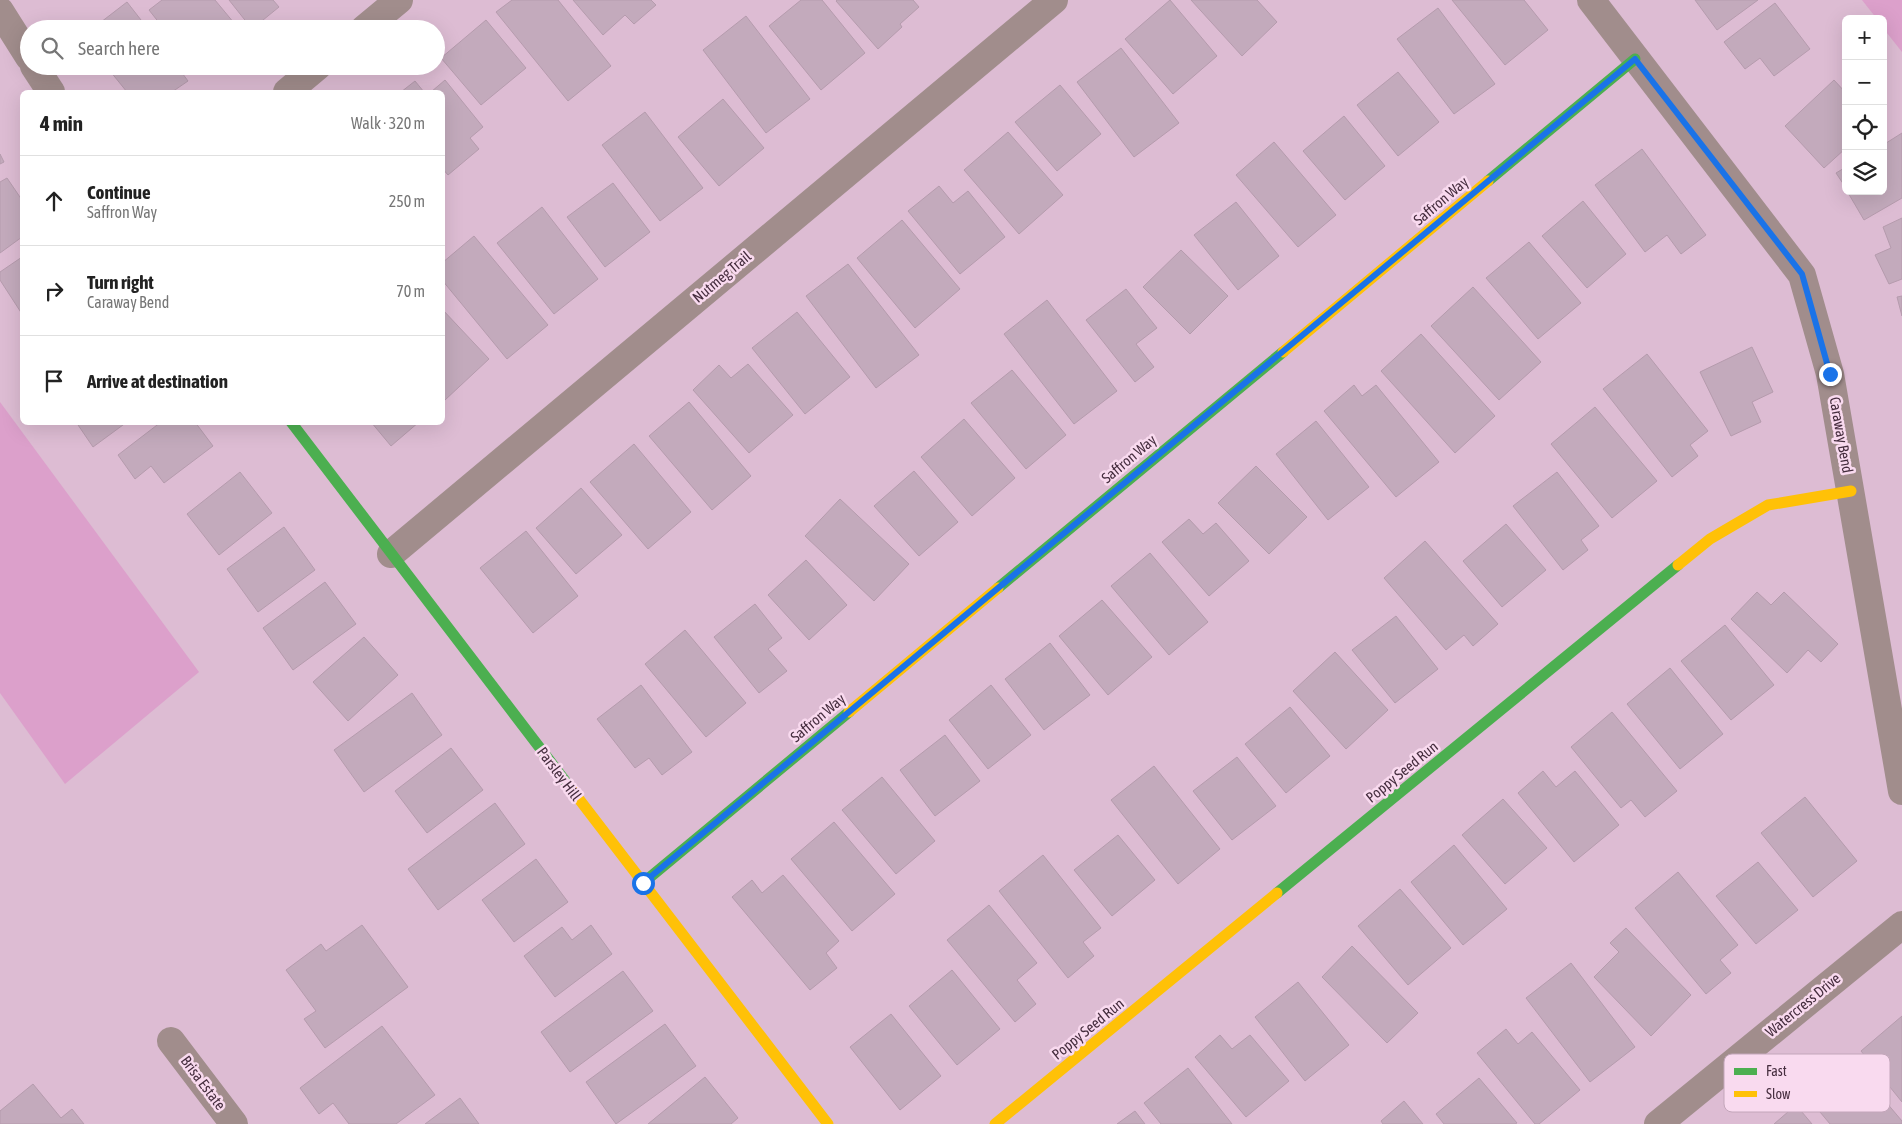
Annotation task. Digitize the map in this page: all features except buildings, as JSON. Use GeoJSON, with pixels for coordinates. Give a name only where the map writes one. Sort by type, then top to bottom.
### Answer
{"type":"FeatureCollection","features":[{"type":"Feature","properties":{"kind":"street"},"geometry":{"type":"LineString","coordinates":[[375,20],[399,0]]}},
{"type":"Feature","properties":{"kind":"street","name":"Nutmeg Trail"},"geometry":{"type":"LineString","coordinates":[[391,554],[1054,0]]}},
{"type":"Feature","properties":{"kind":"street","name":"Caraway Bend"},"geometry":{"type":"LineString","coordinates":[[1591,0],[1802,274],[1830,374],[1902,791]]}},
{"type":"Feature","properties":{"kind":"street"},"geometry":{"type":"LineString","coordinates":[[0,11],[20,43]]}},
{"type":"Feature","properties":{"kind":"street","name":"Saffron Way"},"geometry":{"type":"LineString","coordinates":[[643,883],[1635,59]]}},
{"type":"Feature","properties":{"kind":"street"},"geometry":{"type":"LineString","coordinates":[[40,75],[50,90]]}},
{"type":"Feature","properties":{"kind":"street"},"geometry":{"type":"LineString","coordinates":[[288,90],[307,75]]}},
{"type":"Feature","properties":{"kind":"street","name":"Parsley Hill"},"geometry":{"type":"LineString","coordinates":[[294,425],[828,1124]]}},
{"type":"Feature","properties":{"kind":"street","name":"Poppy Seed Run"},"geometry":{"type":"LineString","coordinates":[[995,1124],[1710,539],[1768,504],[1851,491]]}},
{"type":"Feature","properties":{"kind":"street","name":"Watercress Drive"},"geometry":{"type":"LineString","coordinates":[[1744,1054],[1902,925]]}},
{"type":"Feature","properties":{"kind":"street","name":"Brisa Estate"},"geometry":{"type":"LineString","coordinates":[[171,1041],[234,1124]]}},
{"type":"Feature","properties":{"kind":"street","name":"Watercress Drive"},"geometry":{"type":"LineString","coordinates":[[1658,1124],[1724,1070]]}},
{"type":"Feature","properties":{"kind":"shaded area"},"geometry":{"type":"Polygon","coordinates":[[[1862,0],[1902,0],[1902,52],[1887,33],[1887,15],[1874,15],[1862,0]]]}},
{"type":"Feature","properties":{"kind":"shaded area"},"geometry":{"type":"Polygon","coordinates":[[[0,402],[199,672],[65,784],[0,693],[0,402]]]}},
{"type":"Feature","properties":{"kind":"traffic: fast"},"geometry":{"type":"LineString","coordinates":[[1488,181],[1635,59]]}},
{"type":"Feature","properties":{"kind":"traffic: fast"},"geometry":{"type":"LineString","coordinates":[[998,588],[1283,352]]}},
{"type":"Feature","properties":{"kind":"traffic: fast"},"geometry":{"type":"LineString","coordinates":[[293,425],[569,786]]}},
{"type":"Feature","properties":{"kind":"traffic: fast"},"geometry":{"type":"LineString","coordinates":[[1277,893],[1678,565]]}},
{"type":"Feature","properties":{"kind":"traffic: fast"},"geometry":{"type":"LineString","coordinates":[[643,883],[849,712]]}},
{"type":"Feature","properties":{"kind":"traffic: slow"},"geometry":{"type":"LineString","coordinates":[[1283,352],[1488,181]]}},
{"type":"Feature","properties":{"kind":"traffic: slow"},"geometry":{"type":"LineString","coordinates":[[1678,565],[1710,539],[1768,505],[1851,491]]}},
{"type":"Feature","properties":{"kind":"traffic: slow"},"geometry":{"type":"LineString","coordinates":[[849,712],[998,588]]}},
{"type":"Feature","properties":{"kind":"traffic: slow"},"geometry":{"type":"LineString","coordinates":[[569,786],[828,1124]]}},
{"type":"Feature","properties":{"kind":"traffic: slow"},"geometry":{"type":"LineString","coordinates":[[995,1124],[1277,893]]}},
{"type":"Feature","properties":{"kind":"route"},"geometry":{"type":"LineString","coordinates":[[643,883],[1635,59],[1802,274],[1830,374]]}}]}
